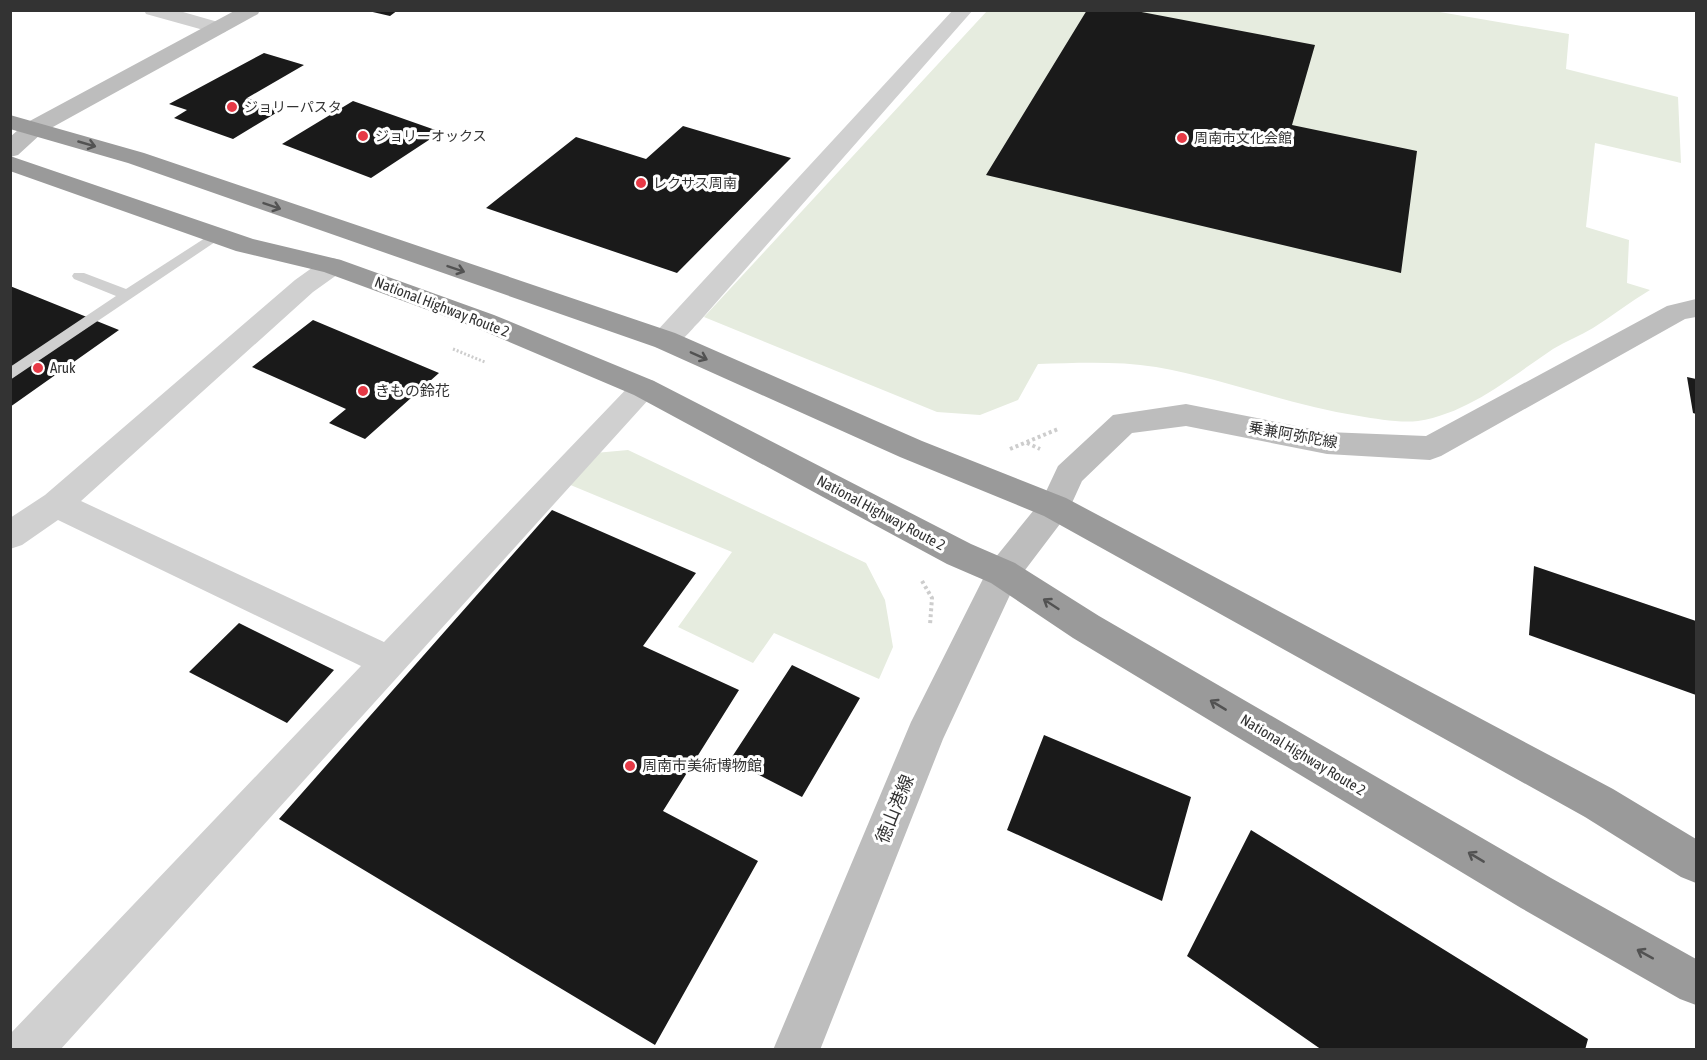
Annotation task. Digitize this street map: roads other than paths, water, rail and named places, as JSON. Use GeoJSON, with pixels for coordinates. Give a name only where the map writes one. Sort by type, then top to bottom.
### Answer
{"type":"FeatureCollection","features":[{"type":"Feature","properties":{"kind":"highway"},"geometry":{"type":"LineString","coordinates":[[18,128],[136,158],[665,340],[911,449],[1056,507],[1599,803],[1696,862]]}},
{"type":"Feature","properties":{"kind":"highway","name":"National Highway Route 2"},"geometry":{"type":"LineString","coordinates":[[10,163],[245,245],[332,266],[484,321],[644,388],[959,554],[1003,573],[1086,627],[1526,887],[1696,983]]}},
{"type":"Feature","properties":{"kind":"street"},"geometry":{"type":"LineString","coordinates":[[153,10],[218,28]]}},
{"type":"Feature","properties":{"kind":"street"},"geometry":{"type":"LineString","coordinates":[[10,150],[18,128],[251,10]]}},
{"type":"Feature","properties":{"kind":"street"},"geometry":{"type":"LineString","coordinates":[[665,340],[964,10]]}},
{"type":"Feature","properties":{"kind":"street"},"geometry":{"type":"LineString","coordinates":[[10,536],[56,504],[304,286],[332,266]]}},
{"type":"Feature","properties":{"kind":"street","name":"乗兼阿弥陀線"},"geometry":{"type":"LineString","coordinates":[[1003,573],[1056,507],[1069,474],[1124,423],[1186,415],[1327,443],[1430,448],[1677,312],[1696,308]]}},
{"type":"Feature","properties":{"kind":"street"},"geometry":{"type":"LineString","coordinates":[[28,1050],[387,661],[644,388]]}},
{"type":"Feature","properties":{"kind":"street"},"geometry":{"type":"LineString","coordinates":[[56,504],[387,661]]}},
{"type":"Feature","properties":{"kind":"street","name":"徳山港線"},"geometry":{"type":"LineString","coordinates":[[796,1050],[925,735],[1003,573]]}},
{"type":"Feature","properties":{"kind":"lane"},"geometry":{"type":"LineString","coordinates":[[10,375],[216,235]]}},
{"type":"Feature","properties":{"kind":"lane"},"geometry":{"type":"LineString","coordinates":[[79,276],[127,295]]}},
{"type":"Feature","properties":{"kind":"place","name":"ジョリーパスタ"},"geometry":{"type":"Point","coordinates":[232,107]}},
{"type":"Feature","properties":{"kind":"place","name":"ジョリーオックス"},"geometry":{"type":"Point","coordinates":[363,136]}},
{"type":"Feature","properties":{"kind":"place","name":"周南市文化会館"},"geometry":{"type":"Point","coordinates":[1182,138]}},
{"type":"Feature","properties":{"kind":"place","name":"レクサス周南"},"geometry":{"type":"Point","coordinates":[641,183]}},
{"type":"Feature","properties":{"kind":"place","name":"Aruk"},"geometry":{"type":"Point","coordinates":[38,368]}},
{"type":"Feature","properties":{"kind":"place","name":"きもの鈴花"},"geometry":{"type":"Point","coordinates":[363,391]}},
{"type":"Feature","properties":{"kind":"place","name":"周南市美術博物館"},"geometry":{"type":"Point","coordinates":[630,766]}}]}
